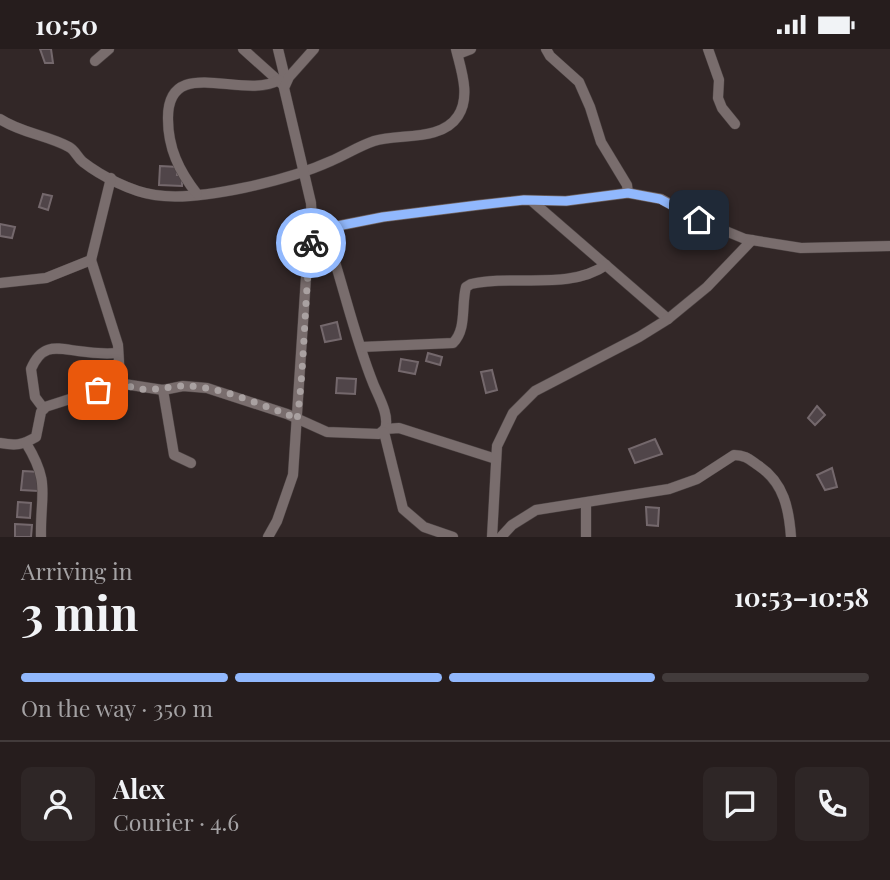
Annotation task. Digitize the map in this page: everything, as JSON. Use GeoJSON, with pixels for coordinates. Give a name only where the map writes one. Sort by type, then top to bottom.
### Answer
{"type":"FeatureCollection","features":[{"type":"Feature","properties":{"kind":"street"},"geometry":{"type":"LineString","coordinates":[[94,61],[109,49]]}},
{"type":"Feature","properties":{"kind":"street"},"geometry":{"type":"LineString","coordinates":[[243,49],[254,62],[283,83]]}},
{"type":"Feature","properties":{"kind":"street"},"geometry":{"type":"LineString","coordinates":[[268,537],[290,488],[312,231],[311,203],[283,83],[278,49]]}},
{"type":"Feature","properties":{"kind":"street"},"geometry":{"type":"LineString","coordinates":[[197,194],[170,148],[167,106],[173,95],[179,88],[193,82],[254,87],[283,83],[314,49]]}},
{"type":"Feature","properties":{"kind":"street"},"geometry":{"type":"LineString","coordinates":[[0,119],[71,148],[83,162],[111,178],[154,195],[187,197],[266,182],[329,162],[377,140],[429,133],[447,126],[458,116],[464,98],[464,83],[457,51],[471,49]]}},
{"type":"Feature","properties":{"kind":"street"},"geometry":{"type":"LineString","coordinates":[[546,49],[550,56],[579,82],[601,142],[627,185],[628,193]]}},
{"type":"Feature","properties":{"kind":"street"},"geometry":{"type":"LineString","coordinates":[[708,49],[719,80],[718,98],[722,108],[735,124]]}},
{"type":"Feature","properties":{"kind":"street"},"geometry":{"type":"LineString","coordinates":[[111,178],[91,260],[118,353],[120,379],[124,384],[163,390],[183,386],[207,388],[287,414],[327,432],[399,428],[496,459]]}},
{"type":"Feature","properties":{"kind":"street"},"geometry":{"type":"LineString","coordinates":[[312,231],[383,217],[479,205],[628,193],[660,199],[709,225],[752,240],[801,248],[890,246]]}},
{"type":"Feature","properties":{"kind":"street"},"geometry":{"type":"LineString","coordinates":[[533,202],[668,319]]}},
{"type":"Feature","properties":{"kind":"street"},"geometry":{"type":"LineString","coordinates":[[324,228],[361,347],[384,410],[385,430],[402,509],[424,527],[453,537]]}},
{"type":"Feature","properties":{"kind":"street"},"geometry":{"type":"LineString","coordinates":[[492,537],[497,446],[513,413],[535,391],[668,319],[707,287],[752,240]]}},
{"type":"Feature","properties":{"kind":"street"},"geometry":{"type":"LineString","coordinates":[[0,282],[46,278],[91,260]]}},
{"type":"Feature","properties":{"kind":"street"},"geometry":{"type":"LineString","coordinates":[[361,347],[453,343],[460,335],[464,294],[466,287],[471,284],[485,281],[528,282],[577,276],[598,271],[606,265]]}},
{"type":"Feature","properties":{"kind":"street"},"geometry":{"type":"LineString","coordinates":[[44,409],[35,397],[31,369],[40,355],[54,347],[118,353]]}},
{"type":"Feature","properties":{"kind":"street"},"geometry":{"type":"LineString","coordinates":[[44,409],[120,379]]}},
{"type":"Feature","properties":{"kind":"street"},"geometry":{"type":"LineString","coordinates":[[163,390],[174,455],[191,464]]}},
{"type":"Feature","properties":{"kind":"street"},"geometry":{"type":"LineString","coordinates":[[0,443],[17,446],[36,437],[44,409]]}},
{"type":"Feature","properties":{"kind":"street"},"geometry":{"type":"LineString","coordinates":[[384,410],[399,428]]}},
{"type":"Feature","properties":{"kind":"street"},"geometry":{"type":"LineString","coordinates":[[26,443],[41,471],[45,487],[41,537]]}},
{"type":"Feature","properties":{"kind":"street"},"geometry":{"type":"LineString","coordinates":[[501,537],[512,525],[536,510],[669,489],[697,479],[734,455],[747,457],[778,482],[785,499],[791,537]]}},
{"type":"Feature","properties":{"kind":"street"},"geometry":{"type":"LineString","coordinates":[[586,503],[586,537]]}},
{"type":"Feature","properties":{"kind":"building"},"geometry":{"type":"Polygon","coordinates":[[[40,49],[51,49],[53,63],[45,63],[40,49]]]}},
{"type":"Feature","properties":{"kind":"building"},"geometry":{"type":"Polygon","coordinates":[[[160,166],[178,167],[177,175],[182,175],[182,186],[159,185],[160,166]]]}},
{"type":"Feature","properties":{"kind":"building"},"geometry":{"type":"Polygon","coordinates":[[[43,194],[52,196],[48,210],[39,207],[43,194]]]}},
{"type":"Feature","properties":{"kind":"building"},"geometry":{"type":"Polygon","coordinates":[[[0,224],[15,227],[12,238],[0,236],[0,224]]]}},
{"type":"Feature","properties":{"kind":"building"},"geometry":{"type":"Polygon","coordinates":[[[337,322],[341,339],[325,342],[321,326],[337,322]]]}},
{"type":"Feature","properties":{"kind":"building"},"geometry":{"type":"Polygon","coordinates":[[[428,353],[442,357],[440,365],[426,361],[428,353]]]}},
{"type":"Feature","properties":{"kind":"building"},"geometry":{"type":"Polygon","coordinates":[[[401,359],[418,362],[415,374],[399,371],[401,359]]]}},
{"type":"Feature","properties":{"kind":"building"},"geometry":{"type":"Polygon","coordinates":[[[492,370],[497,390],[486,393],[481,372],[492,370]]]}},
{"type":"Feature","properties":{"kind":"building"},"geometry":{"type":"Polygon","coordinates":[[[337,378],[356,379],[355,394],[336,393],[337,378]]]}},
{"type":"Feature","properties":{"kind":"building"},"geometry":{"type":"Polygon","coordinates":[[[817,406],[825,415],[815,425],[808,418],[817,406]]]}},
{"type":"Feature","properties":{"kind":"building"},"geometry":{"type":"Polygon","coordinates":[[[655,439],[662,454],[635,463],[629,449],[655,439]]]}},
{"type":"Feature","properties":{"kind":"building"},"geometry":{"type":"Polygon","coordinates":[[[832,468],[837,487],[825,490],[817,475],[832,468]]]}},
{"type":"Feature","properties":{"kind":"building"},"geometry":{"type":"Polygon","coordinates":[[[23,471],[40,472],[38,491],[21,490],[23,471]]]}},
{"type":"Feature","properties":{"kind":"building"},"geometry":{"type":"Polygon","coordinates":[[[18,502],[31,503],[30,518],[17,517],[18,502]]]}},
{"type":"Feature","properties":{"kind":"building"},"geometry":{"type":"Polygon","coordinates":[[[646,507],[659,508],[658,526],[647,525],[646,507]]]}},
{"type":"Feature","properties":{"kind":"building"},"geometry":{"type":"Polygon","coordinates":[[[15,524],[32,525],[31,537],[15,537],[15,524]]]}},
{"type":"Feature","properties":{"kind":"way so far"},"geometry":{"type":"LineString","coordinates":[[98,390],[120,379],[124,384],[145,389],[163,390],[183,386],[207,388],[287,414],[297,420],[306,277],[311,243]]}},
{"type":"Feature","properties":{"kind":"route"},"geometry":{"type":"LineString","coordinates":[[311,243],[312,231],[344,223],[524,200],[566,201],[628,193],[660,199],[699,220]]}}]}
